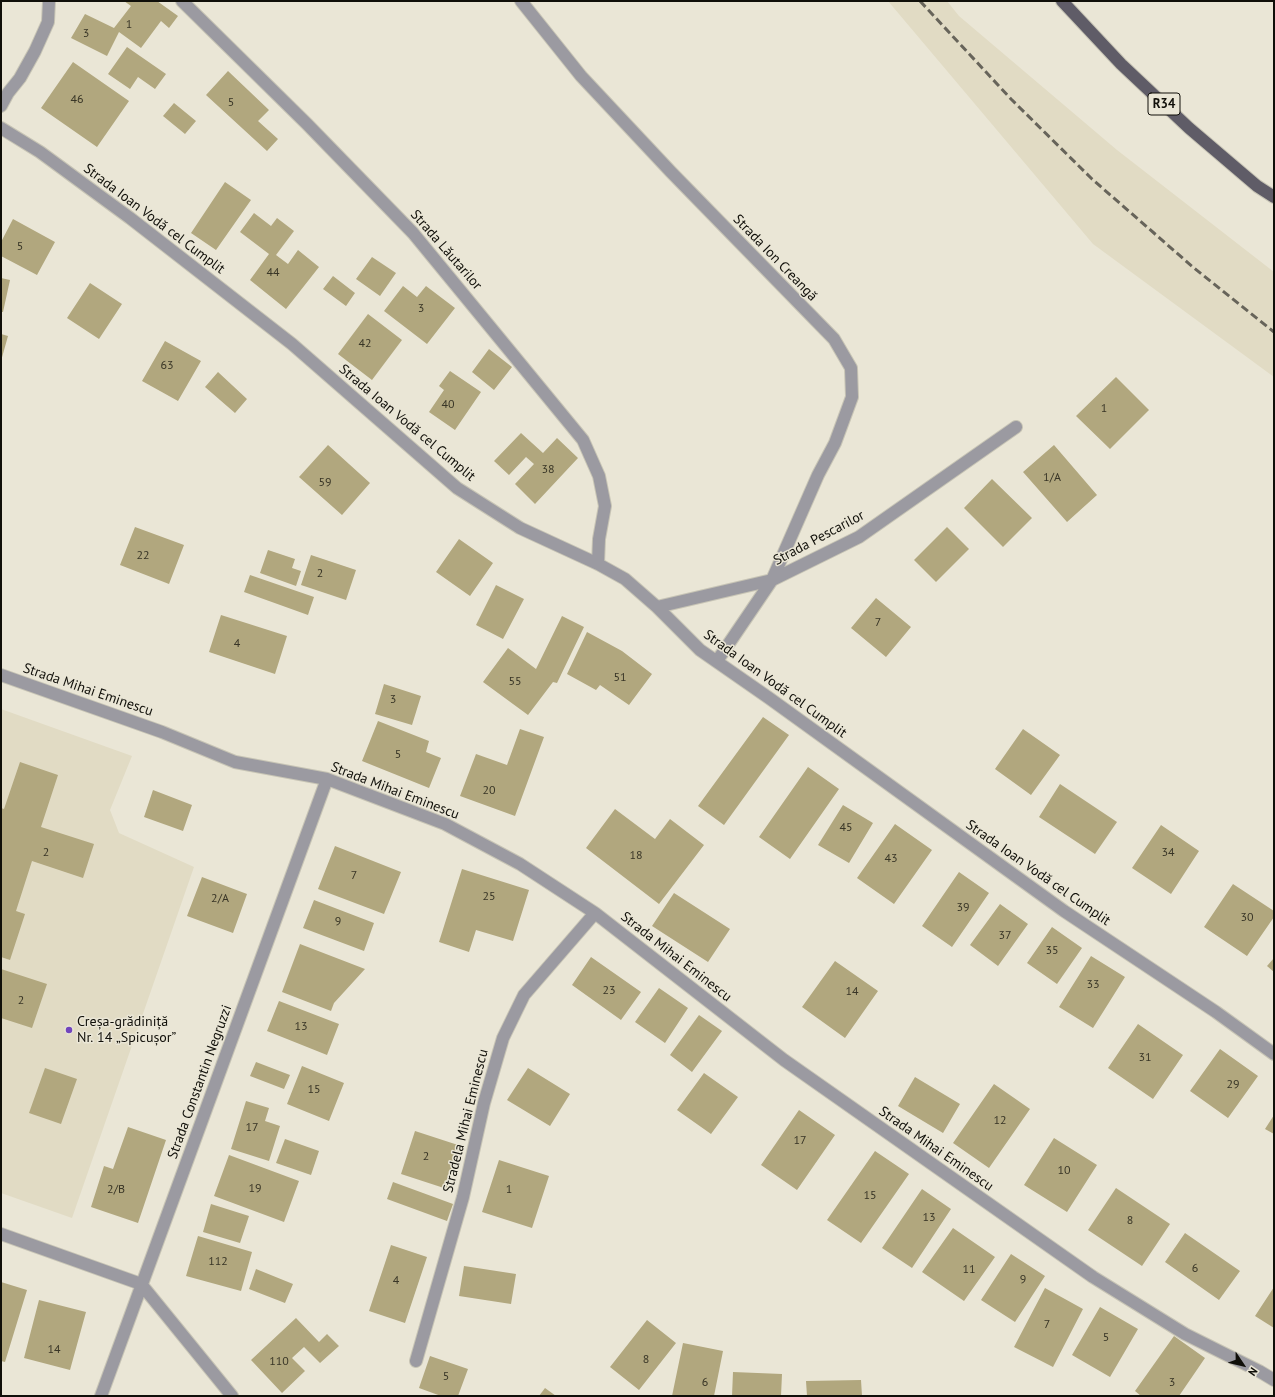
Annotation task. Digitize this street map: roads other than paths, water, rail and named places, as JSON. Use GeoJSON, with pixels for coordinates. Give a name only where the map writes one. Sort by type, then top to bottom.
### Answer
{"type":"FeatureCollection","features":[{"type":"Feature","properties":{"kind":"main road","name":"R34"},"geometry":{"type":"LineString","coordinates":[[1062,1],[1121,64],[1189,128],[1257,186],[1274,197]]}},
{"type":"Feature","properties":{"kind":"street"},"geometry":{"type":"LineString","coordinates":[[1,106],[8,93],[20,78],[35,51],[48,22],[49,1]]}},
{"type":"Feature","properties":{"kind":"street","name":"Strada Lăutarilor"},"geometry":{"type":"LineString","coordinates":[[182,1],[307,124],[413,233],[583,440],[599,476],[604,506],[599,539],[598,564]]}},
{"type":"Feature","properties":{"kind":"street","name":"Strada Ion Creangă"},"geometry":{"type":"LineString","coordinates":[[521,1],[581,76],[671,172],[834,339],[851,368],[852,397],[835,443],[818,475],[772,580],[717,662]]}},
{"type":"Feature","properties":{"kind":"street","name":"Strada Ioan Vodă cel Cumplit"},"geometry":{"type":"LineString","coordinates":[[1,128],[40,152],[130,218],[292,344],[457,488],[520,528],[598,564],[625,579],[657,607],[700,650],[1064,911],[1216,1012],[1274,1054]]}},
{"type":"Feature","properties":{"kind":"street","name":"Strada Pescarilor"},"geometry":{"type":"LineString","coordinates":[[657,607],[772,580],[859,538],[1016,427]]}},
{"type":"Feature","properties":{"kind":"street","name":"Strada Mihai Eminescu"},"geometry":{"type":"LineString","coordinates":[[1,675],[162,732],[235,762],[327,779],[445,824],[520,864],[595,913],[784,1060],[1087,1272],[1185,1334],[1274,1380]]}},
{"type":"Feature","properties":{"kind":"street","name":"Strada Constantin Negruzzi"},"geometry":{"type":"LineString","coordinates":[[101,1396],[327,779]]}},
{"type":"Feature","properties":{"kind":"street","name":"Stradela Mihai Eminescu"},"geometry":{"type":"LineString","coordinates":[[416,1361],[463,1197],[484,1103],[503,1038],[524,995],[595,913]]}},
{"type":"Feature","properties":{"kind":"street"},"geometry":{"type":"LineString","coordinates":[[1,1234],[141,1284],[232,1396]]}},
{"type":"Feature","properties":{"kind":"railway"},"geometry":{"type":"LineString","coordinates":[[920,1],[1011,99],[1092,179],[1194,268],[1274,332]]}},
{"type":"Feature","properties":{"kind":"place","name":"Creșa-grădiniță Nr. 14 „Spicușor”"},"geometry":{"type":"Point","coordinates":[69,1030]}}]}
